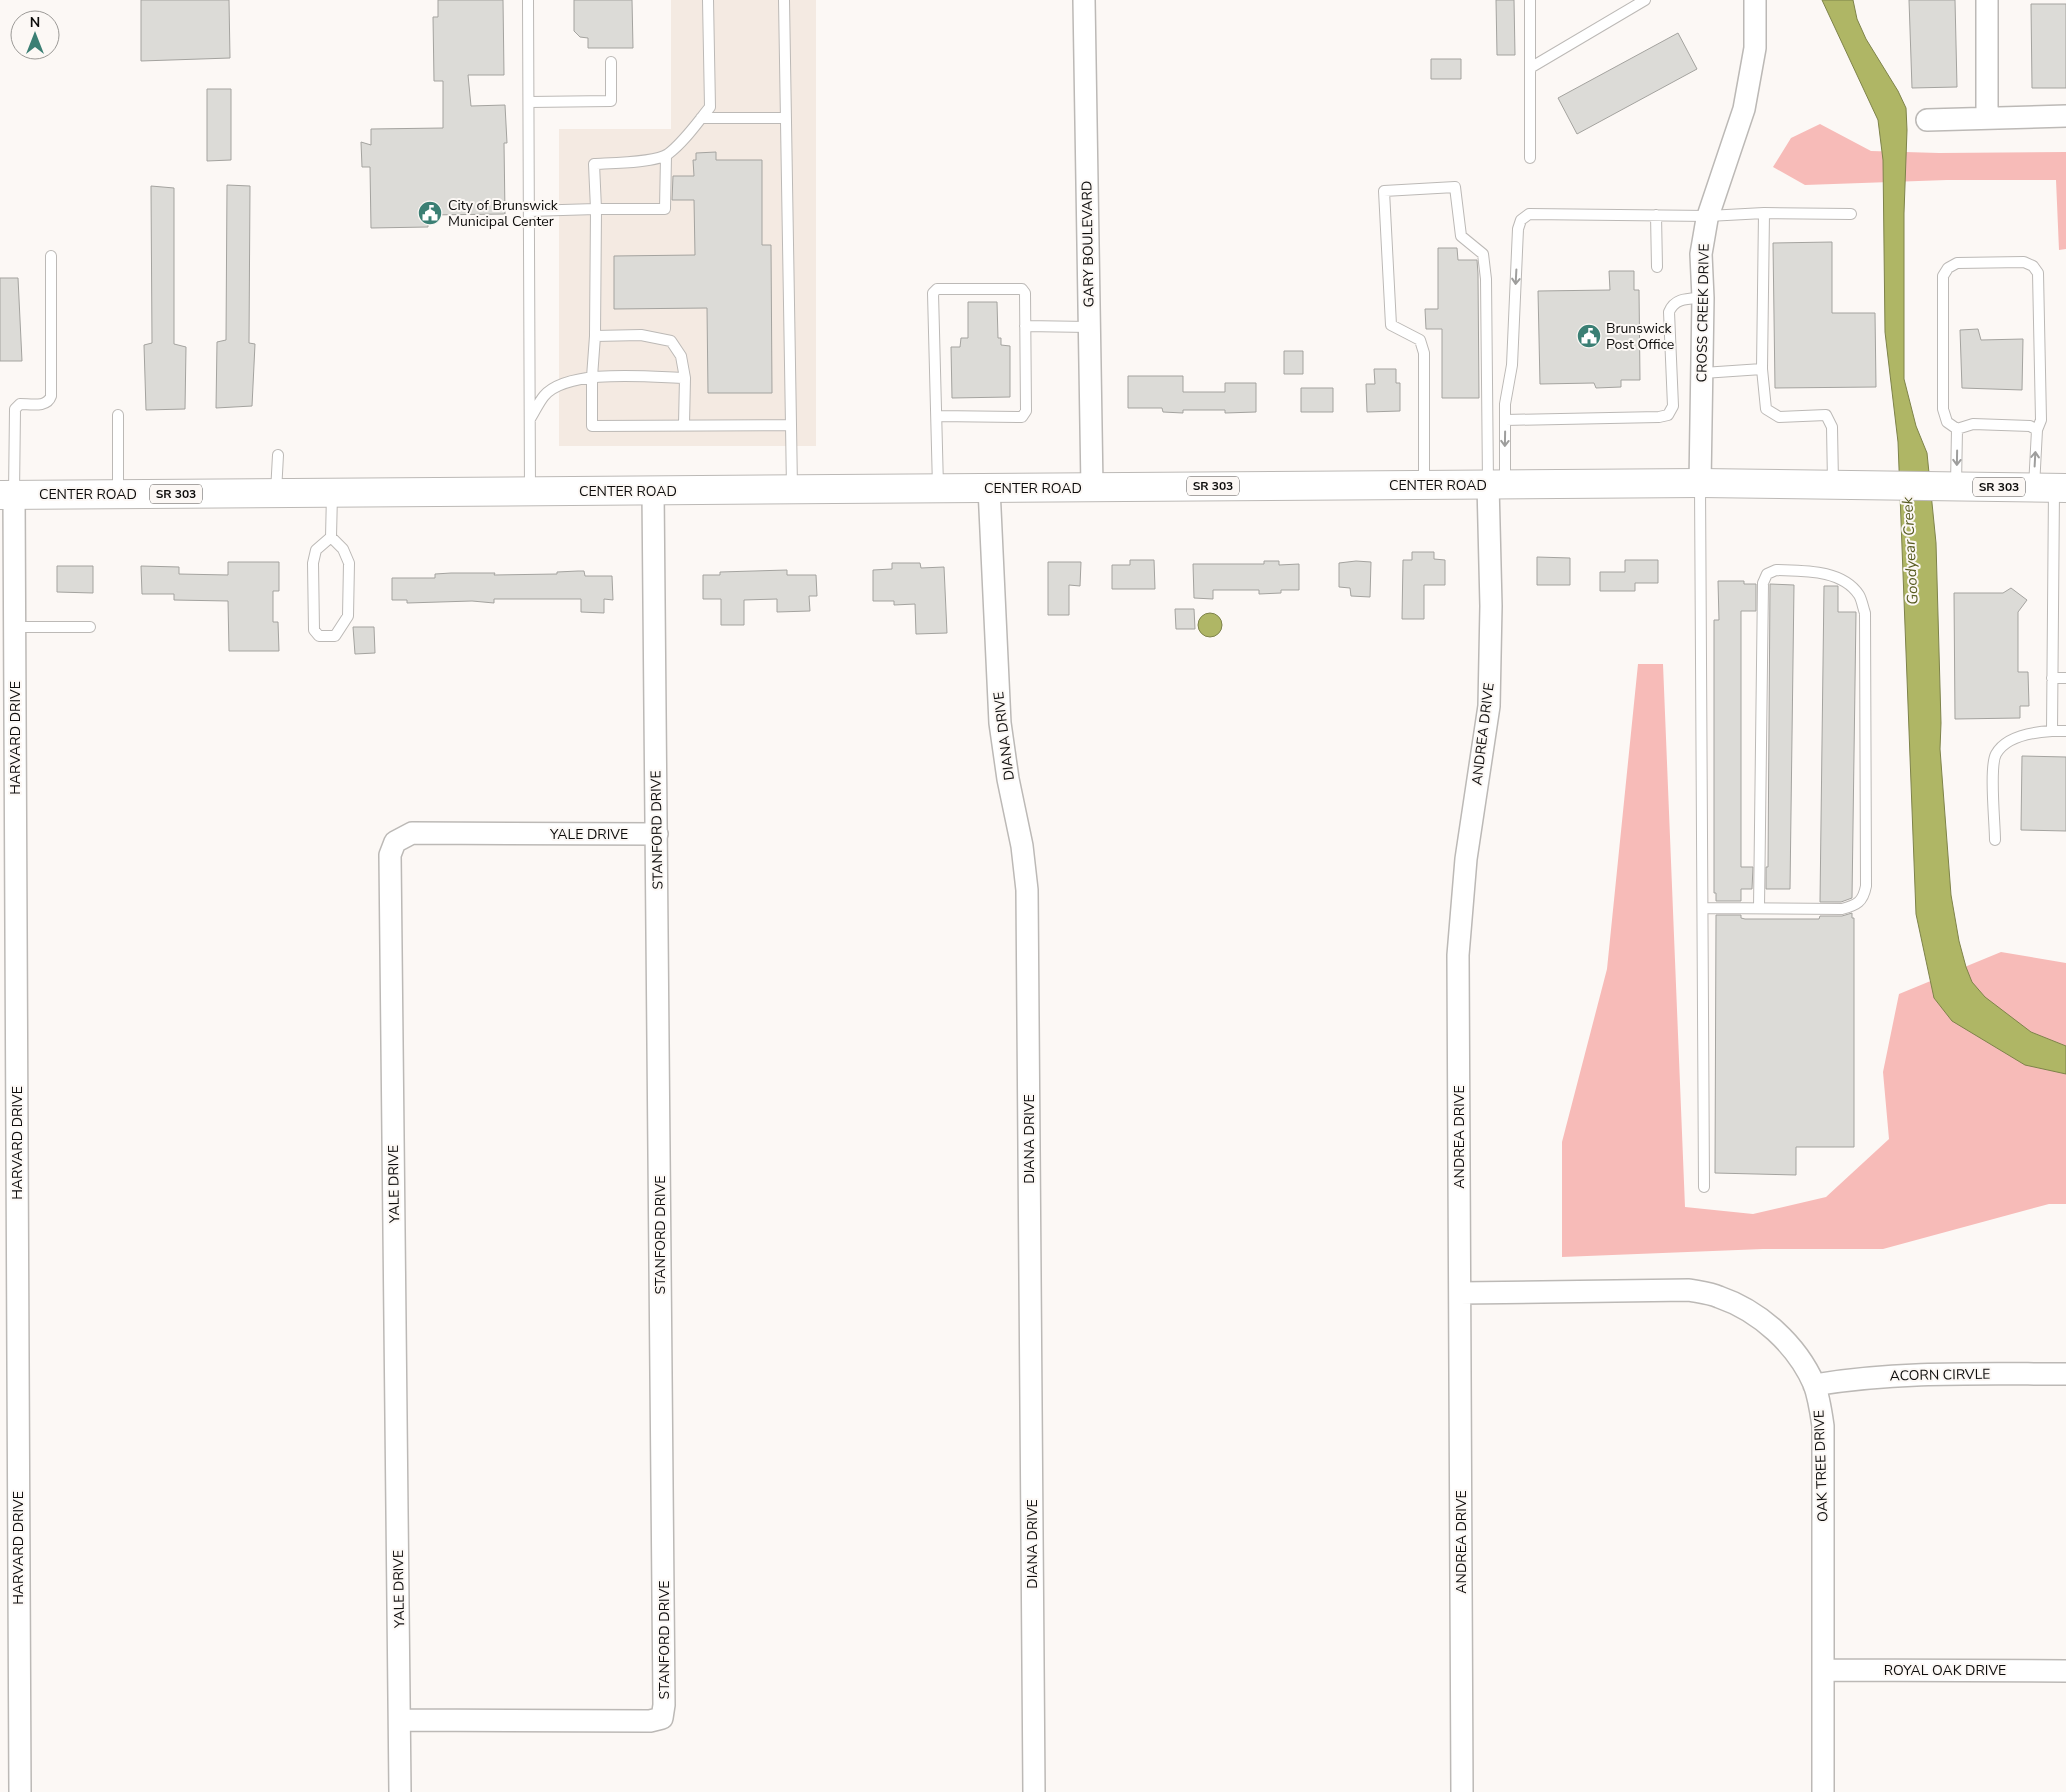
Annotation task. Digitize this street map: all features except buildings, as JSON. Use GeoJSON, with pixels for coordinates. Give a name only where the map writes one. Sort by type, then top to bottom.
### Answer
{"type":"FeatureCollection","features":[{"type":"Feature","properties":{"kind":"main road","name":"CENTER ROAD"},"geometry":{"type":"LineString","coordinates":[[7,495],[1700,483],[2051,488]]}},
{"type":"Feature","properties":{"kind":"street","name":"GARY BOULEVARD"},"geometry":{"type":"LineString","coordinates":[[1084,0],[1092,487]]}},
{"type":"Feature","properties":{"kind":"street","name":"CROSS CREEK DRIVE"},"geometry":{"type":"LineString","coordinates":[[1700,483],[1703,373],[1701,254],[1708,216],[1744,109],[1755,48],[1756,0]]}},
{"type":"Feature","properties":{"kind":"street"},"geometry":{"type":"LineString","coordinates":[[1987,0],[1987,118]]}},
{"type":"Feature","properties":{"kind":"street"},"geometry":{"type":"LineString","coordinates":[[1927,120],[2066,116]]}},
{"type":"Feature","properties":{"kind":"street","name":"ANDREA DRIVE"},"geometry":{"type":"LineString","coordinates":[[1462,1792],[1458,955],[1466,859],[1488,706],[1496,485]]}},
{"type":"Feature","properties":{"kind":"street","name":"DIANA DRIVE"},"geometry":{"type":"LineString","coordinates":[[989,488],[1000,723],[1008,779],[1022,846],[1027,890],[1034,1792]]}},
{"type":"Feature","properties":{"kind":"street","name":"STANFORD DRIVE"},"geometry":{"type":"LineString","coordinates":[[401,1720],[650,1722],[662,1718],[664,1695],[653,490]]}},
{"type":"Feature","properties":{"kind":"street","name":"HARVARD DRIVE"},"geometry":{"type":"LineString","coordinates":[[7,495],[14,626],[20,1792]]}},
{"type":"Feature","properties":{"kind":"street","name":"YALE DRIVE"},"geometry":{"type":"LineString","coordinates":[[400,1792],[401,1720],[390,855],[395,842],[412,833],[657,834]]}},
{"type":"Feature","properties":{"kind":"street","name":"OAK TREE DRIVE"},"geometry":{"type":"LineString","coordinates":[[1460,1293],[1689,1290],[1718,1296],[1740,1306],[1763,1320],[1781,1337],[1806,1368],[1814,1385],[1823,1426],[1822,1792]]}},
{"type":"Feature","properties":{"kind":"street","name":"ACORN CIRVLE"},"geometry":{"type":"LineString","coordinates":[[1814,1385],[1895,1375],[2066,1374]]}},
{"type":"Feature","properties":{"kind":"street","name":"ROYAL OAK DRIVE"},"geometry":{"type":"LineString","coordinates":[[1823,1670],[2066,1671]]}},
{"type":"Feature","properties":{"kind":"lane"},"geometry":{"type":"LineString","coordinates":[[528,0],[530,491]]}},
{"type":"Feature","properties":{"kind":"lane"},"geometry":{"type":"LineString","coordinates":[[708,0],[710,107],[666,156],[632,162],[594,164],[596,209],[592,426],[684,424],[791,425]]}},
{"type":"Feature","properties":{"kind":"lane"},"geometry":{"type":"LineString","coordinates":[[784,0],[792,490]]}},
{"type":"Feature","properties":{"kind":"lane"},"geometry":{"type":"LineString","coordinates":[[1530,0],[1530,158]]}},
{"type":"Feature","properties":{"kind":"lane"},"geometry":{"type":"LineString","coordinates":[[1530,68],[1645,0]]}},
{"type":"Feature","properties":{"kind":"lane"},"geometry":{"type":"LineString","coordinates":[[1744,0],[1756,0]]}},
{"type":"Feature","properties":{"kind":"lane"},"geometry":{"type":"LineString","coordinates":[[529,102],[611,101],[611,62]]}},
{"type":"Feature","properties":{"kind":"lane"},"geometry":{"type":"LineString","coordinates":[[701,118],[786,118]]}},
{"type":"Feature","properties":{"kind":"lane"},"geometry":{"type":"LineString","coordinates":[[529,211],[665,209],[666,156]]}},
{"type":"Feature","properties":{"kind":"lane"},"geometry":{"type":"LineString","coordinates":[[1424,485],[1424,353],[1420,340],[1391,325],[1384,191],[1455,187],[1461,236],[1483,254],[1486,279],[1488,405],[1496,485]]}},
{"type":"Feature","properties":{"kind":"lane"},"geometry":{"type":"LineString","coordinates":[[1764,213],[1762,369],[1766,409],[1779,417],[1826,415],[1832,427],[1833,485]]}},
{"type":"Feature","properties":{"kind":"lane"},"geometry":{"type":"LineString","coordinates":[[1496,485],[1508,381],[1512,365],[1518,228],[1521,220],[1529,214],[1708,216],[1764,213],[1851,214]]}},
{"type":"Feature","properties":{"kind":"lane"},"geometry":{"type":"LineString","coordinates":[[1656,215],[1657,267]]}},
{"type":"Feature","properties":{"kind":"lane"},"geometry":{"type":"LineString","coordinates":[[7,495],[15,409],[20,404],[44,404],[51,396],[51,256]]}},
{"type":"Feature","properties":{"kind":"lane"},"geometry":{"type":"LineString","coordinates":[[1957,429],[1947,422],[1943,409],[1943,276],[1948,268],[1957,263],[2024,262],[2033,266],[2038,273],[2041,420],[2037,430],[2051,488],[2052,731]]}},
{"type":"Feature","properties":{"kind":"lane"},"geometry":{"type":"LineString","coordinates":[[937,416],[1022,417],[1026,411],[1025,293],[1022,289],[937,289],[933,293],[938,488]]}},
{"type":"Feature","properties":{"kind":"lane"},"geometry":{"type":"LineString","coordinates":[[1505,420],[1659,417],[1668,414],[1673,406],[1669,312],[1672,305],[1677,301],[1703,298]]}},
{"type":"Feature","properties":{"kind":"lane"},"geometry":{"type":"LineString","coordinates":[[1025,326],[1089,327]]}},
{"type":"Feature","properties":{"kind":"lane"},"geometry":{"type":"LineString","coordinates":[[595,336],[641,335],[671,341],[681,356],[685,378],[684,424]]}},
{"type":"Feature","properties":{"kind":"lane"},"geometry":{"type":"LineString","coordinates":[[1703,373],[1762,369]]}},
{"type":"Feature","properties":{"kind":"lane"},"geometry":{"type":"LineString","coordinates":[[529,420],[545,394],[568,381],[592,377],[685,378]]}},
{"type":"Feature","properties":{"kind":"lane"},"geometry":{"type":"LineString","coordinates":[[118,414],[118,494]]}},
{"type":"Feature","properties":{"kind":"lane"},"geometry":{"type":"LineString","coordinates":[[1957,429],[1973,424],[2030,426],[2037,430]]}},
{"type":"Feature","properties":{"kind":"lane"},"geometry":{"type":"LineString","coordinates":[[1944,487],[1957,429]]}},
{"type":"Feature","properties":{"kind":"lane"},"geometry":{"type":"LineString","coordinates":[[276,493],[278,455]]}},
{"type":"Feature","properties":{"kind":"lane"},"geometry":{"type":"LineString","coordinates":[[1700,483],[1704,1187]]}},
{"type":"Feature","properties":{"kind":"lane"},"geometry":{"type":"LineString","coordinates":[[331,537],[316,550],[313,563],[314,630],[320,636],[335,636],[348,616],[349,563],[343,549],[331,537],[332,493]]}},
{"type":"Feature","properties":{"kind":"lane"},"geometry":{"type":"LineString","coordinates":[[1703,908],[1759,908],[1842,908],[1856,905],[1864,898],[1866,886],[1865,614],[1860,596],[1850,585],[1830,575],[1776,570],[1767,574],[1763,583],[1759,908]]}},
{"type":"Feature","properties":{"kind":"lane"},"geometry":{"type":"LineString","coordinates":[[14,626],[90,626]]}},
{"type":"Feature","properties":{"kind":"lane"},"geometry":{"type":"LineString","coordinates":[[2052,678],[2066,678]]}},
{"type":"Feature","properties":{"kind":"lane"},"geometry":{"type":"LineString","coordinates":[[1995,840],[1993,766],[1996,754],[2018,737],[2032,732],[2066,732]]}},
{"type":"Feature","properties":{"kind":"shaded area"},"geometry":{"type":"Polygon","coordinates":[[[671,0],[816,0],[816,446],[559,446],[559,129],[671,129],[671,0]]]}},
{"type":"Feature","properties":{"kind":"shaded area"},"geometry":{"type":"Polygon","coordinates":[[[1820,124],[1871,151],[1939,153],[2066,152],[2066,249],[2059,250],[2056,180],[1947,180],[1805,185],[1773,167],[1791,138],[1820,124]]]}},
{"type":"Feature","properties":{"kind":"shaded area"},"geometry":{"type":"Polygon","coordinates":[[[1638,664],[1663,664],[1685,1207],[1753,1214],[1826,1197],[1889,1139],[1883,1072],[1899,994],[2001,952],[2066,963],[2066,1204],[2049,1204],[1883,1249],[1763,1249],[1562,1257],[1562,1142],[1607,969],[1638,664]]]}},
{"type":"Feature","properties":{"kind":"water","name":"Goodyear Creek"},"geometry":{"type":"Polygon","coordinates":[[[1822,0],[1853,0],[1857,19],[1866,39],[1898,91],[1906,108],[1904,379],[1916,426],[1927,453],[1936,543],[1941,723],[1940,749],[1951,895],[1959,941],[1972,982],[1985,997],[2031,1032],[2066,1046],[2066,1074],[2025,1065],[1952,1021],[1934,998],[1916,914],[1898,442],[1885,332],[1883,160],[1878,120],[1822,0]]]}},
{"type":"Feature","properties":{"kind":"water"},"geometry":{"type":"Polygon","coordinates":[[[1210,613],[1218,617],[1222,625],[1218,633],[1210,637],[1202,633],[1198,625],[1202,617],[1210,613]]]}},
{"type":"Feature","properties":{"kind":"place","name":"City of Brunswick Municipal Center"},"geometry":{"type":"Point","coordinates":[430,213]}},
{"type":"Feature","properties":{"kind":"place","name":"Brunswick Post Office"},"geometry":{"type":"Point","coordinates":[1589,336]}}]}
